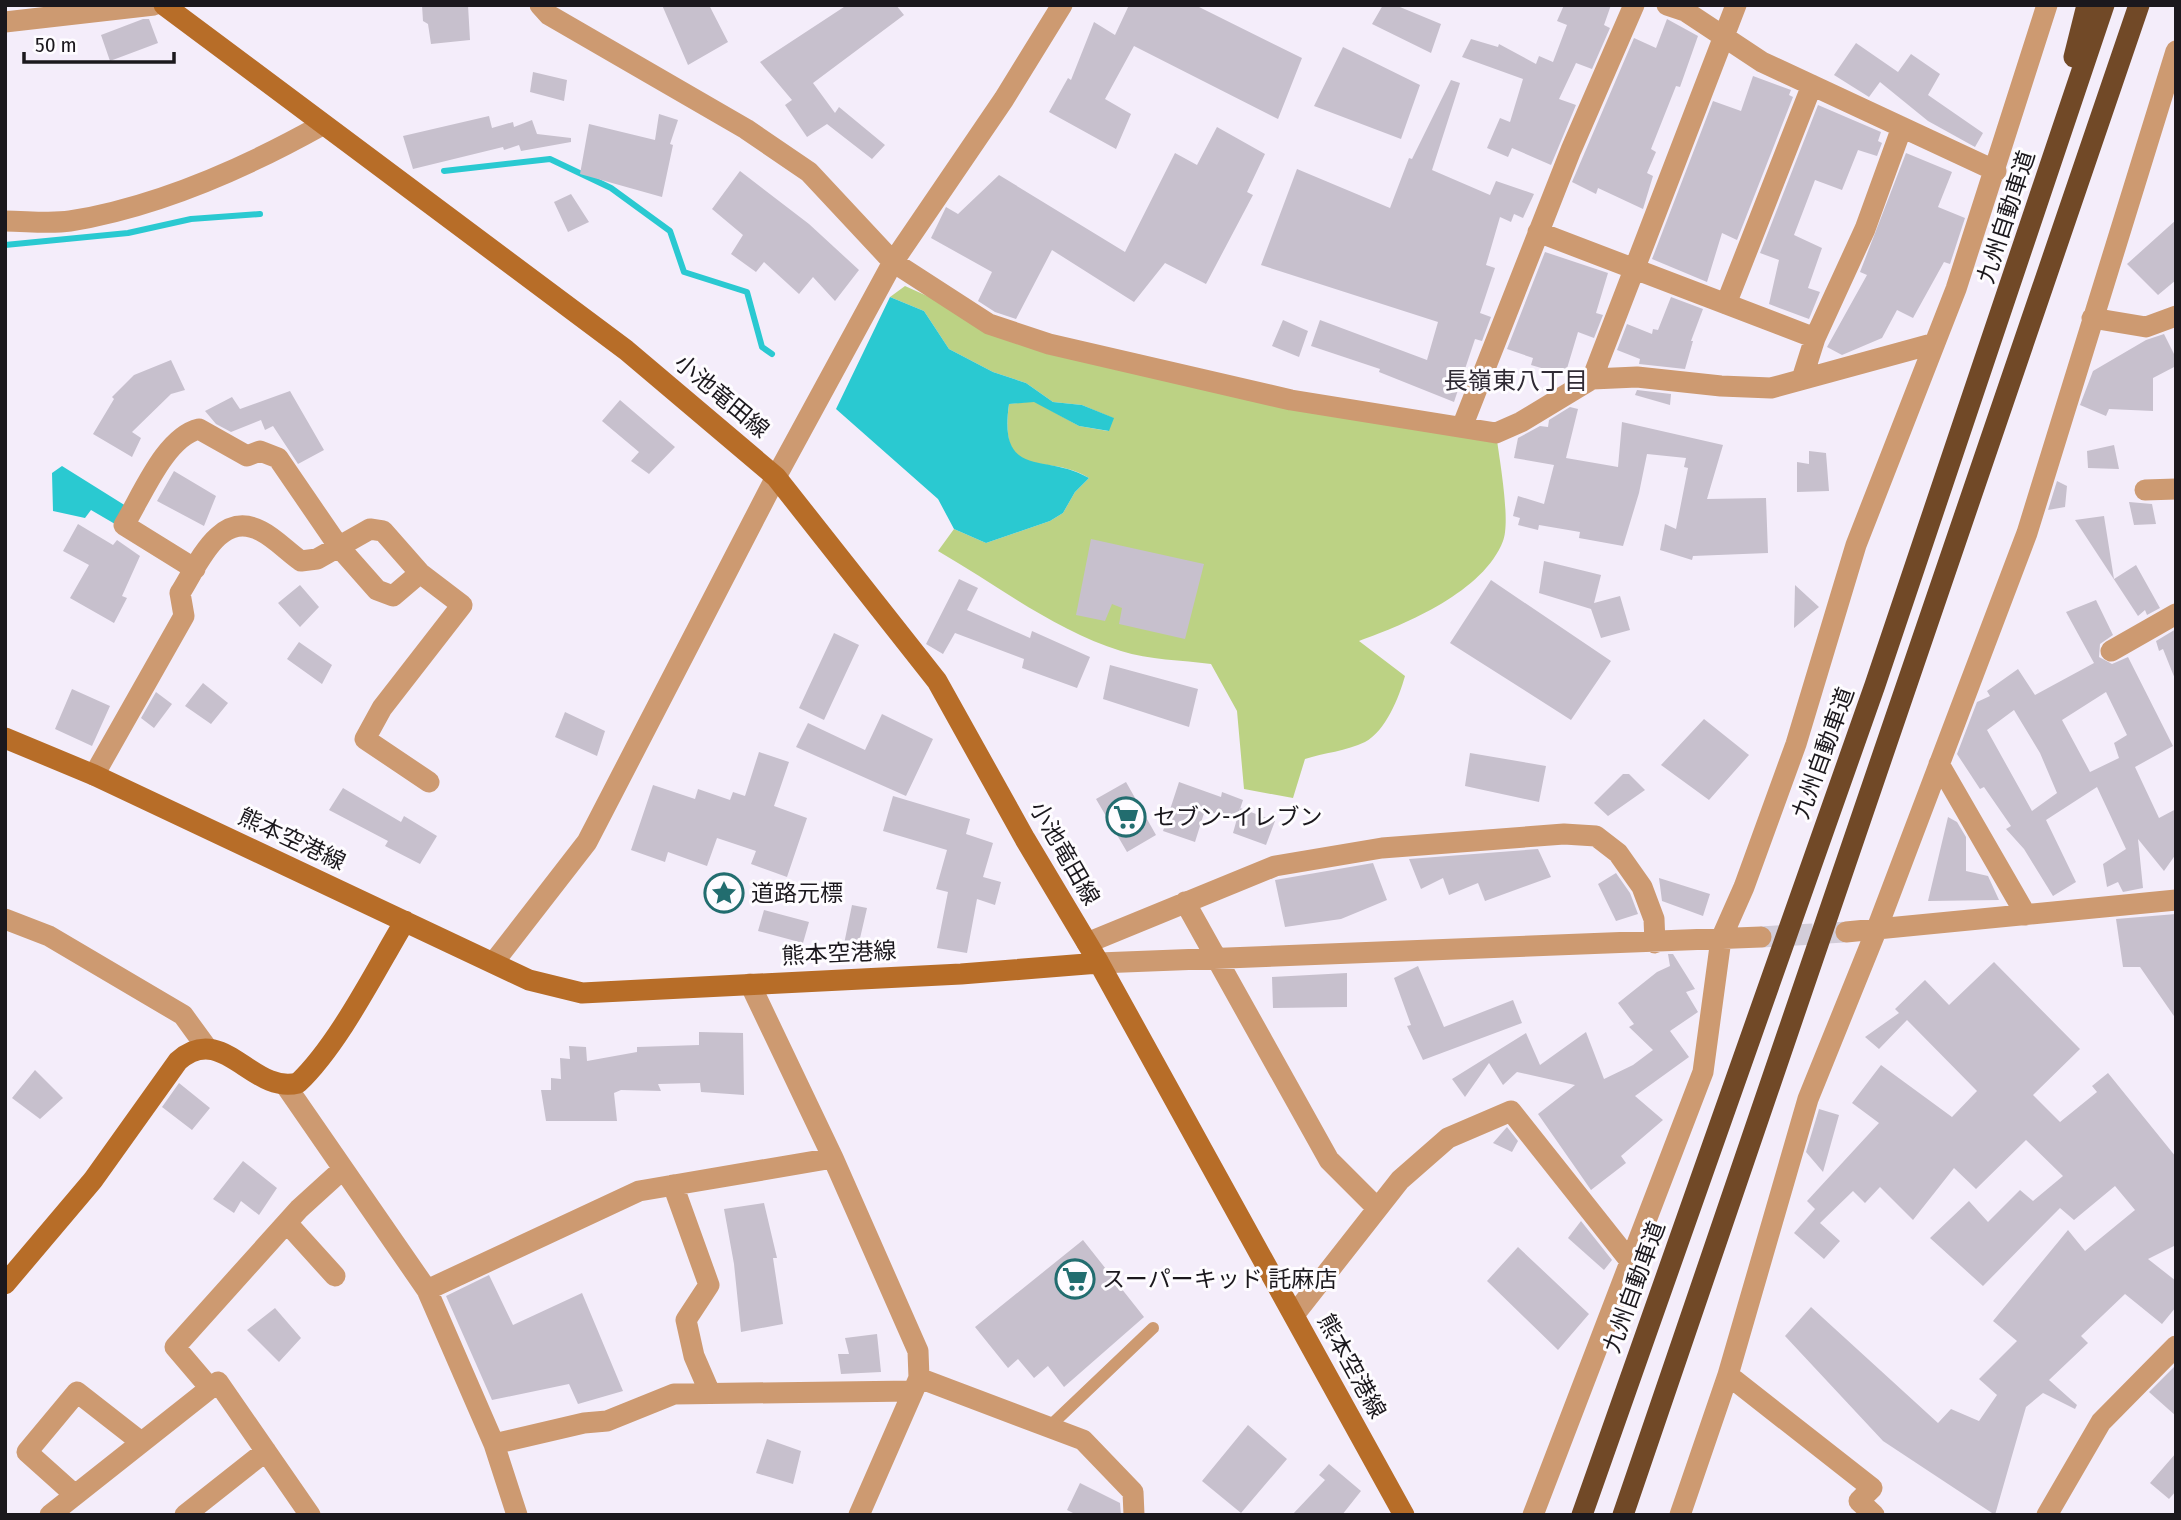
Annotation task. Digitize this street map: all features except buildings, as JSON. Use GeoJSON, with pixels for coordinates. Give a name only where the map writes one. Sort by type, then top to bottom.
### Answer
{"type":"FeatureCollection","features":[{"type":"Feature","properties":{"kind":"highway"},"geometry":{"type":"LineString","coordinates":[[2015,275],[2087,5]]}},
{"type":"Feature","properties":{"kind":"highway","name":"九州自動車道"},"geometry":{"type":"LineString","coordinates":[[1582,1515],[1870,698],[2104,5]]}},
{"type":"Feature","properties":{"kind":"highway"},"geometry":{"type":"LineString","coordinates":[[1623,1515],[2139,5]]}},
{"type":"Feature","properties":{"kind":"main road","name":"小池竜田線"},"geometry":{"type":"LineString","coordinates":[[164,5],[626,350],[776,477],[937,681],[1025,839],[1099,963]]}},
{"type":"Feature","properties":{"kind":"main road","name":"熊本空港線"},"geometry":{"type":"LineString","coordinates":[[5,738],[94,775],[529,980],[582,993],[961,974],[1099,963],[1404,1515]]}},
{"type":"Feature","properties":{"kind":"main road"},"geometry":{"type":"LineString","coordinates":[[5,1284],[93,1180],[178,1061],[190,1051],[215,1049],[276,1085],[298,1083],[308,1073],[405,921]]}},
{"type":"Feature","properties":{"kind":"street"},"geometry":{"type":"LineString","coordinates":[[5,22],[154,5]]}},
{"type":"Feature","properties":{"kind":"street"},"geometry":{"type":"LineString","coordinates":[[540,5],[549,15],[746,129],[809,172],[893,262],[989,324],[1049,344],[1291,400],[1496,433],[1592,379],[1637,377],[1771,388],[1932,344]]}},
{"type":"Feature","properties":{"kind":"street"},"geometry":{"type":"LineString","coordinates":[[494,962],[587,842],[776,477],[893,262],[1004,99],[1062,5]]}},
{"type":"Feature","properties":{"kind":"street"},"geometry":{"type":"LineString","coordinates":[[1462,426],[1538,232],[1634,5]]}},
{"type":"Feature","properties":{"kind":"street"},"geometry":{"type":"LineString","coordinates":[[1667,5],[1685,11],[1762,62],[1996,171]]}},
{"type":"Feature","properties":{"kind":"street"},"geometry":{"type":"LineString","coordinates":[[1592,379],[1736,5]]}},
{"type":"Feature","properties":{"kind":"street"},"geometry":{"type":"LineString","coordinates":[[1532,1515],[1703,1072],[1721,939],[1796,744],[1856,545],[1932,344],[1956,289],[2047,5]]}},
{"type":"Feature","properties":{"kind":"street"},"geometry":{"type":"LineString","coordinates":[[1680,1515],[1728,1376],[1808,1099],[1876,931],[2027,533],[2176,51]]}},
{"type":"Feature","properties":{"kind":"street"},"geometry":{"type":"LineString","coordinates":[[1726,304],[1812,85]]}},
{"type":"Feature","properties":{"kind":"street"},"geometry":{"type":"LineString","coordinates":[[5,221],[68,221],[130,207],[263,158],[322,125]]}},
{"type":"Feature","properties":{"kind":"street"},"geometry":{"type":"LineString","coordinates":[[1802,379],[1815,338],[1865,229],[1902,127]]}},
{"type":"Feature","properties":{"kind":"street"},"geometry":{"type":"LineString","coordinates":[[1538,232],[1815,338]]}},
{"type":"Feature","properties":{"kind":"street"},"geometry":{"type":"LineString","coordinates":[[2092,318],[2146,327],[2176,316]]}},
{"type":"Feature","properties":{"kind":"street"},"geometry":{"type":"LineString","coordinates":[[195,569],[124,525],[174,441],[187,432],[199,429],[247,456],[260,452],[278,458],[339,547],[377,590],[393,596],[420,573]]}},
{"type":"Feature","properties":{"kind":"street"},"geometry":{"type":"LineString","coordinates":[[2145,490],[2176,489]]}},
{"type":"Feature","properties":{"kind":"street"},"geometry":{"type":"LineString","coordinates":[[94,775],[184,616],[180,593],[217,534],[237,526],[260,530],[301,561],[317,559],[370,529],[383,531],[420,573],[462,605],[382,708],[365,739],[429,782]]}},
{"type":"Feature","properties":{"kind":"street"},"geometry":{"type":"LineString","coordinates":[[2111,651],[2176,614]]}},
{"type":"Feature","properties":{"kind":"street"},"geometry":{"type":"LineString","coordinates":[[1939,764],[2026,915]]}},
{"type":"Feature","properties":{"kind":"street"},"geometry":{"type":"LineString","coordinates":[[1087,943],[1275,866],[1382,848],[1564,834],[1596,836],[1618,853],[1642,887],[1654,919],[1655,943]]}},
{"type":"Feature","properties":{"kind":"street"},"geometry":{"type":"LineString","coordinates":[[1846,932],[2176,900]]}},
{"type":"Feature","properties":{"kind":"street"},"geometry":{"type":"LineString","coordinates":[[1185,902],[1329,1160],[1377,1208]]}},
{"type":"Feature","properties":{"kind":"street"},"geometry":{"type":"LineString","coordinates":[[5,919],[49,936],[183,1015],[207,1048]]}},
{"type":"Feature","properties":{"kind":"street"},"geometry":{"type":"LineString","coordinates":[[1099,963],[1761,937]]}},
{"type":"Feature","properties":{"kind":"street"},"geometry":{"type":"LineString","coordinates":[[750,984],[833,1157],[918,1351],[916,1385],[859,1515]]}},
{"type":"Feature","properties":{"kind":"street"},"geometry":{"type":"LineString","coordinates":[[286,1086],[427,1290],[494,1444],[517,1515]]}},
{"type":"Feature","properties":{"kind":"street"},"geometry":{"type":"LineString","coordinates":[[1294,1315],[1399,1180],[1448,1138],[1511,1111],[1630,1261]]}},
{"type":"Feature","properties":{"kind":"street"},"geometry":{"type":"LineString","coordinates":[[427,1290],[639,1191],[833,1157]]}},
{"type":"Feature","properties":{"kind":"street"},"geometry":{"type":"LineString","coordinates":[[210,1388],[175,1347],[287,1223],[343,1169]]}},
{"type":"Feature","properties":{"kind":"street"},"geometry":{"type":"LineString","coordinates":[[673,1185],[709,1285],[686,1320],[694,1356],[710,1394]]}},
{"type":"Feature","properties":{"kind":"street"},"geometry":{"type":"LineString","coordinates":[[287,1223],[335,1276]]}},
{"type":"Feature","properties":{"kind":"street"},"geometry":{"type":"LineString","coordinates":[[2048,1515],[2101,1422],[2176,1346]]}},
{"type":"Feature","properties":{"kind":"street"},"geometry":{"type":"LineString","coordinates":[[1728,1376],[1872,1488],[1859,1502],[1874,1515]]}},
{"type":"Feature","properties":{"kind":"street"},"geometry":{"type":"LineString","coordinates":[[50,1515],[218,1382],[310,1515]]}},
{"type":"Feature","properties":{"kind":"street"},"geometry":{"type":"LineString","coordinates":[[494,1444],[607,1420],[674,1394],[916,1385],[1083,1440],[1133,1492],[1135,1515]]}},
{"type":"Feature","properties":{"kind":"street"},"geometry":{"type":"LineString","coordinates":[[75,1495],[27,1452],[77,1392],[141,1443]]}},
{"type":"Feature","properties":{"kind":"street"},"geometry":{"type":"LineString","coordinates":[[185,1515],[266,1451]]}},
{"type":"Feature","properties":{"kind":"lane"},"geometry":{"type":"LineString","coordinates":[[1049,1427],[1153,1328]]}},
{"type":"Feature","properties":{"kind":"green space"},"geometry":{"type":"Polygon","coordinates":[[[905,286],[989,324],[1049,344],[1496,433],[1506,519],[1503,541],[1493,559],[1462,590],[1421,615],[1359,641],[1405,676],[1391,713],[1373,737],[1351,748],[1305,759],[1293,798],[1244,789],[1237,711],[1211,664],[1143,656],[1096,642],[1026,606],[938,551],[954,529],[986,543],[1050,521],[1063,513],[1075,492],[1089,478],[1073,470],[1029,461],[1018,456],[1011,446],[1008,429],[1009,404],[1034,401],[1079,426],[1108,431],[1113,418],[1082,405],[1053,402],[1026,383],[993,372],[949,349],[924,311],[890,297],[905,286]]]}},
{"type":"Feature","properties":{"kind":"water"},"geometry":{"type":"Polygon","coordinates":[[[890,297],[924,311],[949,349],[993,372],[1026,383],[1053,402],[1082,405],[1114,418],[1109,431],[1079,426],[1034,402],[1009,404],[1008,428],[1011,444],[1018,454],[1029,460],[1073,471],[1089,478],[1075,492],[1063,513],[1050,521],[986,543],[954,529],[938,499],[836,409],[890,297]]]}},
{"type":"Feature","properties":{"kind":"water"},"geometry":{"type":"Polygon","coordinates":[[[62,466],[126,506],[115,524],[91,510],[85,518],[53,511],[52,473],[62,466]]]}},
{"type":"Feature","properties":{"kind":"waterway"},"geometry":{"type":"LineString","coordinates":[[444,171],[550,159],[611,188],[670,231],[684,272],[747,292],[762,347],[772,354]]}},
{"type":"Feature","properties":{"kind":"waterway"},"geometry":{"type":"LineString","coordinates":[[5,245],[128,233],[191,219],[260,214]]}},
{"type":"Feature","properties":{"kind":"tunnel"},"geometry":{"type":"LineString","coordinates":[[1761,937],[1846,932]]}},
{"type":"Feature","properties":{"kind":"place","name":"セブン-イレブン"},"geometry":{"type":"Point","coordinates":[1126,817]}},
{"type":"Feature","properties":{"kind":"place","name":"道路元標"},"geometry":{"type":"Point","coordinates":[724,893]}},
{"type":"Feature","properties":{"kind":"place","name":"スーパーキッド 託麻店"},"geometry":{"type":"Point","coordinates":[1075,1279]}},
{"type":"Feature","properties":{"kind":"district","name":"長嶺東八丁目"},"geometry":{"type":"Point","coordinates":[1516,381]}}]}
